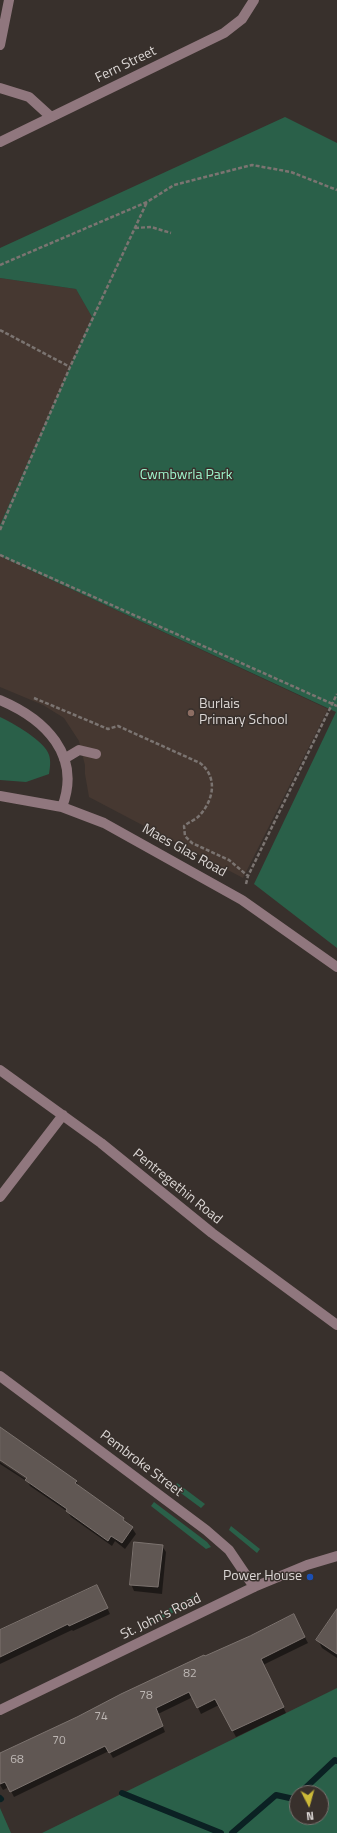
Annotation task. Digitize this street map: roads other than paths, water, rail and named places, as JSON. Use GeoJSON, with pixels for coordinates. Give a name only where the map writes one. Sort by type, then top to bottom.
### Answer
{"type":"FeatureCollection","features":[{"type":"Feature","properties":{"kind":"street"},"geometry":{"type":"LineString","coordinates":[[0,45],[9,0]]}},
{"type":"Feature","properties":{"kind":"street","name":"Fern Street"},"geometry":{"type":"LineString","coordinates":[[0,142],[224,33],[242,19],[254,0]]}},
{"type":"Feature","properties":{"kind":"street"},"geometry":{"type":"LineString","coordinates":[[0,88],[30,97],[51,117]]}},
{"type":"Feature","properties":{"kind":"street"},"geometry":{"type":"LineString","coordinates":[[0,700],[14,706],[43,727],[61,748],[67,773],[67,794],[62,807]]}},
{"type":"Feature","properties":{"kind":"street"},"geometry":{"type":"LineString","coordinates":[[64,759],[79,750],[96,754]]}},
{"type":"Feature","properties":{"kind":"street","name":"Maes Glas Road"},"geometry":{"type":"LineString","coordinates":[[0,796],[62,807],[104,823],[242,900],[337,968]]}},
{"type":"Feature","properties":{"kind":"street","name":"Pentregethin Road"},"geometry":{"type":"LineString","coordinates":[[0,1070],[101,1143],[212,1233],[337,1325]]}},
{"type":"Feature","properties":{"kind":"street"},"geometry":{"type":"LineString","coordinates":[[0,1197],[63,1115]]}},
{"type":"Feature","properties":{"kind":"street","name":"Pembroke Street"},"geometry":{"type":"LineString","coordinates":[[0,1376],[206,1530],[229,1550],[254,1587]]}},
{"type":"Feature","properties":{"kind":"street","name":"St. John's Road"},"geometry":{"type":"LineString","coordinates":[[0,1710],[254,1587],[306,1565],[337,1556]]}},
{"type":"Feature","properties":{"kind":"waterway"},"geometry":{"type":"LineString","coordinates":[[308,1785],[335,1760],[337,1761]]}},
{"type":"Feature","properties":{"kind":"waterway"},"geometry":{"type":"LineString","coordinates":[[122,1793],[221,1833]]}},
{"type":"Feature","properties":{"kind":"waterway"},"geometry":{"type":"LineString","coordinates":[[232,1833],[276,1795],[289,1798]]}},
{"type":"Feature","properties":{"kind":"place","name":"Burlais Primary School"},"geometry":{"type":"Point","coordinates":[191,713]}},
{"type":"Feature","properties":{"kind":"place","name":"Power House"},"geometry":{"type":"Point","coordinates":[310,1577]}},
{"type":"Feature","properties":{"kind":"park label","name":"Cwmbwrla Park"},"geometry":{"type":"Point","coordinates":[186,476]}}]}
